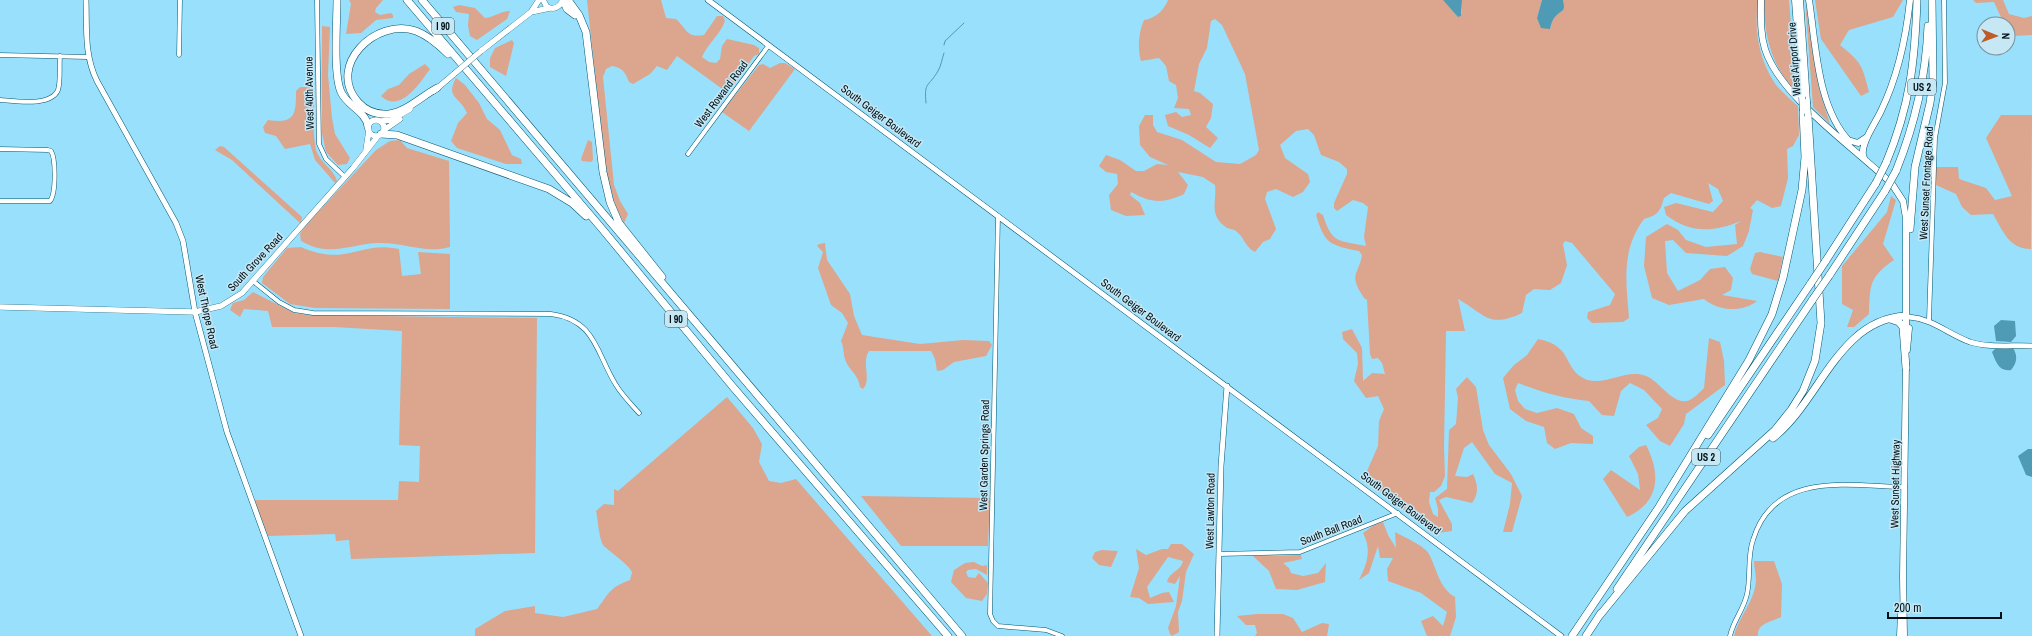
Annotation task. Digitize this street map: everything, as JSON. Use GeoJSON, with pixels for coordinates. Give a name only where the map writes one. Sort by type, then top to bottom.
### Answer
{"type":"FeatureCollection","features":[{"type":"Feature","properties":{"kind":"highway"},"geometry":{"type":"LineString","coordinates":[[337,0],[339,83],[347,100],[366,119],[368,129]]}},
{"type":"Feature","properties":{"kind":"highway","name":"I 90"},"geometry":{"type":"LineString","coordinates":[[407,0],[603,230],[733,387],[948,636]]}},
{"type":"Feature","properties":{"kind":"highway","name":"I 90"},"geometry":{"type":"LineString","coordinates":[[422,0],[962,636]]}},
{"type":"Feature","properties":{"kind":"highway"},"geometry":{"type":"LineString","coordinates":[[563,0],[567,9],[581,20]]}},
{"type":"Feature","properties":{"kind":"highway"},"geometry":{"type":"LineString","coordinates":[[568,0],[581,20],[586,32],[603,172],[610,202],[619,223],[662,277],[679,304]]}},
{"type":"Feature","properties":{"kind":"highway","name":"US 2"},"geometry":{"type":"LineString","coordinates":[[1572,636],[1811,283],[1876,183],[1886,163],[1901,125],[1910,91],[1916,43],[1917,0]]}},
{"type":"Feature","properties":{"kind":"highway","name":"US 2"},"geometry":{"type":"LineString","coordinates":[[1586,635],[1829,276],[1885,191],[1896,171],[1911,130],[1921,90],[1927,43],[1929,0]]}},
{"type":"Feature","properties":{"kind":"highway"},"geometry":{"type":"LineString","coordinates":[[1910,229],[1915,167],[1930,103],[1933,81],[1932,0]]}},
{"type":"Feature","properties":{"kind":"highway"},"geometry":{"type":"LineString","coordinates":[[437,88],[396,112],[386,114],[373,112],[361,105],[352,94],[348,82],[348,68],[354,54],[368,39],[397,29],[412,30],[424,35],[438,44],[451,57],[460,62]]}},
{"type":"Feature","properties":{"kind":"highway"},"geometry":{"type":"LineString","coordinates":[[1600,615],[1685,511],[1750,454],[1779,425],[1803,391],[1814,361],[1820,336],[1821,323],[1806,113]]}},
{"type":"Feature","properties":{"kind":"highway"},"geometry":{"type":"LineString","coordinates":[[1660,505],[1749,360],[1772,314],[1783,278],[1800,205],[1804,168],[1806,113]]}},
{"type":"Feature","properties":{"kind":"highway"},"geometry":{"type":"LineString","coordinates":[[381,133],[391,133],[549,189],[572,203],[603,230]]}},
{"type":"Feature","properties":{"kind":"highway"},"geometry":{"type":"LineString","coordinates":[[1750,454],[1776,436],[1786,426],[1854,338],[1868,327],[1886,319],[1907,317]]}},
{"type":"Feature","properties":{"kind":"highway"},"geometry":{"type":"LineString","coordinates":[[1886,319],[1897,321],[1902,325],[1906,368]]}},
{"type":"Feature","properties":{"kind":"main road","name":"South Grove Road"},"geometry":{"type":"LineString","coordinates":[[0,307],[196,312],[209,310],[227,303],[242,293],[253,281],[381,133],[408,114],[481,51],[531,12],[539,0]]}},
{"type":"Feature","properties":{"kind":"main road"},"geometry":{"type":"LineString","coordinates":[[542,0],[544,4],[550,8]]}},
{"type":"Feature","properties":{"kind":"main road","name":"South Grove Road"},"geometry":{"type":"LineString","coordinates":[[531,12],[557,8],[563,0]]}},
{"type":"Feature","properties":{"kind":"main road"},"geometry":{"type":"LineString","coordinates":[[1761,0],[1763,39],[1771,64],[1778,76],[1798,99],[1863,156]]}},
{"type":"Feature","properties":{"kind":"main road","name":"West Airport Drive"},"geometry":{"type":"LineString","coordinates":[[1795,0],[1802,97],[1806,113]]}},
{"type":"Feature","properties":{"kind":"main road","name":"West Airport Drive"},"geometry":{"type":"LineString","coordinates":[[1800,0],[1807,102],[1806,113]]}},
{"type":"Feature","properties":{"kind":"main road"},"geometry":{"type":"LineString","coordinates":[[1809,0],[1827,103],[1836,122],[1848,140],[1863,156]]}},
{"type":"Feature","properties":{"kind":"main road"},"geometry":{"type":"LineString","coordinates":[[1863,156],[1869,134],[1884,105],[1896,73],[1905,37],[1910,0]]}},
{"type":"Feature","properties":{"kind":"main road","name":"South Grove Road"},"geometry":{"type":"LineString","coordinates":[[381,121],[391,120],[418,104]]}},
{"type":"Feature","properties":{"kind":"main road"},"geometry":{"type":"LineString","coordinates":[[366,150],[368,129],[372,121],[381,121],[384,125],[381,133],[372,134],[368,129]]}},
{"type":"Feature","properties":{"kind":"main road"},"geometry":{"type":"LineString","coordinates":[[1848,140],[1860,142],[1869,134]]}},
{"type":"Feature","properties":{"kind":"main road","name":"West Sunset Highway"},"geometry":{"type":"LineString","coordinates":[[1863,156],[1888,177],[1902,193],[1909,210],[1910,229],[1906,368],[1903,600],[1904,636]]}},
{"type":"Feature","properties":{"kind":"main road","name":"West Sunset Highway"},"geometry":{"type":"LineString","coordinates":[[1863,156],[1894,187],[1905,209],[1907,317]]}},
{"type":"Feature","properties":{"kind":"main road","name":"West Sunset Highway"},"geometry":{"type":"LineString","coordinates":[[1900,636],[1903,600]]}},
{"type":"Feature","properties":{"kind":"street","name":"West Thorpe Road"},"geometry":{"type":"LineString","coordinates":[[86,0],[88,57],[96,77],[176,223],[183,241],[196,312],[228,432],[249,496],[301,636]]}},
{"type":"Feature","properties":{"kind":"street"},"geometry":{"type":"LineString","coordinates":[[179,55],[180,0]]}},
{"type":"Feature","properties":{"kind":"street","name":"West 40th Avenue"},"geometry":{"type":"LineString","coordinates":[[317,0],[319,144],[326,159],[344,177]]}},
{"type":"Feature","properties":{"kind":"street","name":"South Geiger Boulevard"},"geometry":{"type":"LineString","coordinates":[[708,0],[1561,636]]}},
{"type":"Feature","properties":{"kind":"street","name":"West Sunset Frontage Road"},"geometry":{"type":"LineString","coordinates":[[1929,320],[1935,138],[1945,83],[1944,0]]}},
{"type":"Feature","properties":{"kind":"street","name":"West Rowand Road"},"geometry":{"type":"LineString","coordinates":[[688,154],[769,45]]}},
{"type":"Feature","properties":{"kind":"street"},"geometry":{"type":"LineString","coordinates":[[0,55],[88,57]]}},
{"type":"Feature","properties":{"kind":"street"},"geometry":{"type":"LineString","coordinates":[[0,100],[42,101],[53,97],[57,91],[59,83],[60,56]]}},
{"type":"Feature","properties":{"kind":"street"},"geometry":{"type":"LineString","coordinates":[[0,149],[48,150],[51,151],[54,158],[54,195],[50,201],[0,201]]}},
{"type":"Feature","properties":{"kind":"street","name":"West Garden Springs Road"},"geometry":{"type":"LineString","coordinates":[[998,216],[990,614],[993,621],[998,626],[1046,630],[1062,636]]}},
{"type":"Feature","properties":{"kind":"street"},"geometry":{"type":"LineString","coordinates":[[253,281],[279,302],[294,310],[313,313],[563,316],[583,327],[594,340],[616,386],[639,413]]}},
{"type":"Feature","properties":{"kind":"street"},"geometry":{"type":"LineString","coordinates":[[1907,317],[1929,320],[1971,342],[1985,345],[2032,346]]}},
{"type":"Feature","properties":{"kind":"street","name":"West Lawton Road"},"geometry":{"type":"LineString","coordinates":[[1217,636],[1221,466],[1227,386]]}},
{"type":"Feature","properties":{"kind":"street"},"geometry":{"type":"LineString","coordinates":[[1730,636],[1747,593],[1750,549],[1753,539],[1760,522],[1776,504],[1804,488],[1824,485],[1905,488]]}},
{"type":"Feature","properties":{"kind":"street","name":"South Ball Road"},"geometry":{"type":"LineString","coordinates":[[1219,554],[1300,552],[1398,513]]}},
{"type":"Feature","properties":{"kind":"shaded area"},"geometry":{"type":"Polygon","coordinates":[[[349,0],[383,0],[376,8],[375,12],[380,15],[391,13],[393,18],[376,20],[361,33],[346,34],[351,4],[349,0]]]}},
{"type":"Feature","properties":{"kind":"shaded area"},"geometry":{"type":"Polygon","coordinates":[[[587,0],[661,0],[666,18],[676,19],[687,32],[698,36],[704,35],[717,16],[723,16],[725,21],[723,26],[707,47],[702,57],[709,62],[716,63],[720,59],[722,46],[727,39],[754,45],[759,48],[759,54],[754,56],[729,91],[725,91],[677,56],[667,70],[657,66],[650,74],[633,84],[629,82],[625,73],[621,69],[612,66],[606,69],[603,77],[614,185],[620,201],[628,214],[624,223],[616,208],[605,166],[587,0]]]}},
{"type":"Feature","properties":{"kind":"shaded area"},"geometry":{"type":"Polygon","coordinates":[[[1168,0],[1443,0],[1459,17],[1462,13],[1462,0],[1542,0],[1537,18],[1550,29],[1554,18],[1564,9],[1563,0],[1758,0],[1757,32],[1758,42],[1764,63],[1776,85],[1798,106],[1799,135],[1793,146],[1787,149],[1788,178],[1781,206],[1772,208],[1757,200],[1750,208],[1753,210],[1749,231],[1743,246],[1727,256],[1686,253],[1673,240],[1665,241],[1667,273],[1678,291],[1700,280],[1710,269],[1725,267],[1733,278],[1731,290],[1722,295],[1757,301],[1751,305],[1737,309],[1730,309],[1716,306],[1704,299],[1669,305],[1652,298],[1644,266],[1646,237],[1667,224],[1678,230],[1686,240],[1706,247],[1737,244],[1735,225],[1741,221],[1712,229],[1703,229],[1684,226],[1666,215],[1664,207],[1676,203],[1713,212],[1723,201],[1718,189],[1708,183],[1713,201],[1709,204],[1671,193],[1664,198],[1658,212],[1644,219],[1637,231],[1628,254],[1626,279],[1629,318],[1623,322],[1592,323],[1587,318],[1588,312],[1610,305],[1615,294],[1572,243],[1565,241],[1563,244],[1567,265],[1561,283],[1550,290],[1534,289],[1526,295],[1522,313],[1511,318],[1494,320],[1487,318],[1458,299],[1465,331],[1446,331],[1445,476],[1441,486],[1434,492],[1430,492],[1429,502],[1433,514],[1438,517],[1438,509],[1435,498],[1447,489],[1449,430],[1456,424],[1458,398],[1456,389],[1467,377],[1476,387],[1483,430],[1489,445],[1511,474],[1522,496],[1512,532],[1503,532],[1510,504],[1512,483],[1495,474],[1472,442],[1464,448],[1455,476],[1467,477],[1473,474],[1477,485],[1476,496],[1472,503],[1446,497],[1439,500],[1452,524],[1452,531],[1437,533],[1423,525],[1364,478],[1378,446],[1379,421],[1384,409],[1378,396],[1366,398],[1354,381],[1358,364],[1357,353],[1343,339],[1342,332],[1352,329],[1362,348],[1363,381],[1372,373],[1385,374],[1382,363],[1378,358],[1372,359],[1370,354],[1367,300],[1360,292],[1355,278],[1362,255],[1359,251],[1341,247],[1330,242],[1322,232],[1316,215],[1318,212],[1323,215],[1330,231],[1337,239],[1366,246],[1364,237],[1368,207],[1363,203],[1353,200],[1337,211],[1334,208],[1334,203],[1347,174],[1347,169],[1339,162],[1321,155],[1314,135],[1308,129],[1296,131],[1280,145],[1285,158],[1308,174],[1310,182],[1303,192],[1293,197],[1276,189],[1267,192],[1265,199],[1276,229],[1270,239],[1263,242],[1255,252],[1249,247],[1239,233],[1235,230],[1227,228],[1217,218],[1215,213],[1215,185],[1203,177],[1178,172],[1188,185],[1184,194],[1163,201],[1151,200],[1131,192],[1130,195],[1140,203],[1145,215],[1126,216],[1111,210],[1109,195],[1118,184],[1117,174],[1106,172],[1099,166],[1106,155],[1120,160],[1136,171],[1144,171],[1157,164],[1168,165],[1150,157],[1140,145],[1139,126],[1145,115],[1153,115],[1153,125],[1157,132],[1182,140],[1216,162],[1240,164],[1256,155],[1259,150],[1245,74],[1222,25],[1215,19],[1211,21],[1207,48],[1199,64],[1194,91],[1200,93],[1213,104],[1211,118],[1206,127],[1218,138],[1210,148],[1189,135],[1168,126],[1165,115],[1176,112],[1182,117],[1191,115],[1189,109],[1174,108],[1178,98],[1176,85],[1169,81],[1166,66],[1159,58],[1141,61],[1139,46],[1142,24],[1144,20],[1152,18],[1159,13],[1168,0]]]}},
{"type":"Feature","properties":{"kind":"shaded area"},"geometry":{"type":"Polygon","coordinates":[[[1764,0],[1789,0],[1796,92],[1787,82],[1775,61],[1765,26],[1764,0]]]}},
{"type":"Feature","properties":{"kind":"shaded area"},"geometry":{"type":"Polygon","coordinates":[[[1805,0],[1819,89],[1830,124],[1813,107],[1805,0]]]}},
{"type":"Feature","properties":{"kind":"shaded area"},"geometry":{"type":"Polygon","coordinates":[[[1815,0],[1903,0],[1893,17],[1849,30],[1840,45],[1853,56],[1860,65],[1865,76],[1869,92],[1861,96],[1821,39],[1815,0]]]}},
{"type":"Feature","properties":{"kind":"shaded area"},"geometry":{"type":"Polygon","coordinates":[[[1973,0],[2003,0],[2009,14],[2024,18],[2032,16],[2032,35],[2016,36],[2016,16],[2000,16],[1994,2],[1976,3],[1973,0]]]}},
{"type":"Feature","properties":{"kind":"shaded area"},"geometry":{"type":"Polygon","coordinates":[[[459,5],[475,8],[485,18],[510,11],[507,19],[477,40],[470,36],[468,26],[469,14],[456,12],[453,7],[459,5]]]}},
{"type":"Feature","properties":{"kind":"shaded area"},"geometry":{"type":"Polygon","coordinates":[[[322,26],[330,27],[328,75],[332,118],[335,134],[350,158],[347,164],[338,165],[326,152],[322,133],[322,26]]]}},
{"type":"Feature","properties":{"kind":"shaded area"},"geometry":{"type":"Polygon","coordinates":[[[512,40],[514,43],[506,76],[490,67],[490,58],[495,48],[512,40]]]}},
{"type":"Feature","properties":{"kind":"shaded area"},"geometry":{"type":"Polygon","coordinates":[[[780,63],[785,63],[795,69],[749,131],[722,112],[759,65],[763,64],[770,68],[780,63]]]}},
{"type":"Feature","properties":{"kind":"shaded area"},"geometry":{"type":"Polygon","coordinates":[[[425,64],[430,69],[421,82],[409,94],[402,99],[395,101],[388,101],[381,96],[388,89],[399,85],[409,74],[425,64]]]}},
{"type":"Feature","properties":{"kind":"shaded area"},"geometry":{"type":"Polygon","coordinates":[[[456,78],[465,85],[479,103],[487,119],[500,130],[512,155],[521,159],[522,164],[506,164],[457,148],[451,141],[458,123],[467,113],[455,97],[452,90],[456,78]]]}},
{"type":"Feature","properties":{"kind":"shaded area"},"geometry":{"type":"Polygon","coordinates":[[[300,87],[314,87],[314,127],[316,150],[318,155],[335,177],[337,181],[335,183],[315,160],[310,144],[285,149],[276,136],[265,133],[263,127],[268,120],[284,121],[292,116],[295,106],[296,91],[300,87]]]}},
{"type":"Feature","properties":{"kind":"shaded area"},"geometry":{"type":"Polygon","coordinates":[[[2001,115],[2032,115],[2031,249],[2017,246],[2012,242],[2004,233],[1993,214],[1971,215],[1962,207],[1956,194],[1936,185],[1936,167],[1958,167],[1959,179],[1986,188],[1995,200],[2012,196],[1986,138],[2001,115]]]}},
{"type":"Feature","properties":{"kind":"shaded area"},"geometry":{"type":"Polygon","coordinates":[[[400,140],[407,148],[449,161],[450,247],[441,249],[424,249],[391,243],[375,243],[339,249],[324,249],[301,241],[300,234],[305,226],[376,150],[390,141],[400,140]]]}},
{"type":"Feature","properties":{"kind":"shaded area"},"geometry":{"type":"Polygon","coordinates":[[[588,140],[592,142],[593,160],[591,162],[582,161],[581,159],[588,140]]]}},
{"type":"Feature","properties":{"kind":"shaded area"},"geometry":{"type":"Polygon","coordinates":[[[220,146],[224,147],[302,217],[301,224],[232,160],[215,150],[220,146]]]}},
{"type":"Feature","properties":{"kind":"shaded area"},"geometry":{"type":"Polygon","coordinates":[[[1891,196],[1896,200],[1883,244],[1894,260],[1875,277],[1872,282],[1869,314],[1854,327],[1847,327],[1853,310],[1842,304],[1842,266],[1887,212],[1891,196]]]}},
{"type":"Feature","properties":{"kind":"shaded area"},"geometry":{"type":"Polygon","coordinates":[[[825,243],[827,260],[850,294],[854,316],[862,335],[920,344],[963,340],[989,341],[992,345],[986,356],[954,362],[943,370],[937,371],[935,359],[931,351],[869,351],[866,360],[866,385],[863,389],[860,387],[857,378],[846,363],[841,341],[848,323],[842,313],[831,305],[818,268],[823,252],[817,246],[825,243]]]}},
{"type":"Feature","properties":{"kind":"shaded area"},"geometry":{"type":"Polygon","coordinates":[[[301,247],[331,255],[379,247],[399,249],[402,276],[421,274],[418,252],[450,254],[450,309],[315,308],[290,304],[262,283],[263,277],[287,248],[301,247]]]}},
{"type":"Feature","properties":{"kind":"shaded area"},"geometry":{"type":"Polygon","coordinates":[[[1760,252],[1783,257],[1778,281],[1752,274],[1750,269],[1755,253],[1760,252]]]}},
{"type":"Feature","properties":{"kind":"shaded area"},"geometry":{"type":"Polygon","coordinates":[[[253,292],[294,313],[310,315],[537,318],[535,553],[351,559],[349,540],[336,541],[335,534],[268,536],[254,500],[398,500],[399,481],[419,482],[420,446],[399,445],[402,331],[334,327],[272,327],[268,311],[244,309],[240,317],[230,310],[233,303],[244,300],[253,292]]]}},
{"type":"Feature","properties":{"kind":"shaded area"},"geometry":{"type":"Polygon","coordinates":[[[1709,338],[1720,342],[1724,361],[1725,385],[1686,414],[1684,424],[1670,446],[1660,441],[1646,425],[1658,418],[1662,409],[1644,390],[1630,383],[1621,391],[1614,416],[1602,415],[1589,401],[1553,395],[1518,383],[1515,390],[1518,401],[1525,409],[1537,413],[1557,408],[1574,414],[1581,428],[1593,436],[1593,444],[1571,443],[1555,449],[1547,443],[1544,427],[1526,421],[1510,409],[1503,378],[1514,365],[1527,355],[1538,339],[1549,342],[1563,352],[1573,369],[1585,379],[1600,381],[1631,374],[1638,374],[1651,379],[1672,397],[1684,401],[1692,399],[1704,388],[1709,338]]]}},
{"type":"Feature","properties":{"kind":"shaded area"},"geometry":{"type":"Polygon","coordinates":[[[727,397],[753,428],[762,444],[759,462],[769,481],[781,483],[796,479],[932,636],[475,636],[475,629],[505,611],[535,606],[535,613],[563,617],[597,609],[614,588],[630,580],[632,572],[630,569],[624,562],[605,547],[601,541],[596,511],[604,504],[614,505],[614,489],[618,491],[727,397]]]}},
{"type":"Feature","properties":{"kind":"shaded area"},"geometry":{"type":"Polygon","coordinates":[[[1646,445],[1654,466],[1654,486],[1646,504],[1638,511],[1627,517],[1603,479],[1611,470],[1640,490],[1638,474],[1629,456],[1639,447],[1646,445]]]}},
{"type":"Feature","properties":{"kind":"shaded area"},"geometry":{"type":"Polygon","coordinates":[[[861,496],[990,498],[988,546],[901,546],[861,496]]]}},
{"type":"Feature","properties":{"kind":"shaded area"},"geometry":{"type":"Polygon","coordinates":[[[1383,522],[1388,535],[1396,548],[1395,532],[1427,551],[1445,589],[1455,597],[1456,617],[1450,636],[1427,636],[1421,621],[1433,616],[1443,626],[1447,612],[1421,593],[1388,581],[1387,569],[1393,558],[1380,558],[1378,546],[1369,573],[1359,580],[1366,563],[1368,551],[1366,539],[1363,533],[1374,525],[1383,522]]]}},
{"type":"Feature","properties":{"kind":"shaded area"},"geometry":{"type":"Polygon","coordinates":[[[1171,544],[1182,544],[1194,554],[1186,572],[1182,601],[1178,612],[1179,632],[1172,636],[1168,628],[1176,606],[1180,576],[1175,584],[1167,582],[1170,575],[1180,567],[1183,561],[1168,557],[1147,587],[1150,598],[1169,592],[1174,602],[1148,604],[1139,598],[1130,597],[1139,568],[1136,549],[1146,555],[1162,549],[1168,549],[1171,544]]]}},
{"type":"Feature","properties":{"kind":"shaded area"},"geometry":{"type":"Polygon","coordinates":[[[1102,550],[1118,551],[1111,567],[1099,565],[1092,558],[1095,552],[1102,550]]]}},
{"type":"Feature","properties":{"kind":"shaded area"},"geometry":{"type":"Polygon","coordinates":[[[1301,555],[1302,559],[1283,563],[1289,568],[1291,573],[1303,576],[1318,573],[1326,563],[1325,582],[1297,590],[1276,589],[1269,571],[1253,556],[1301,555]]]}},
{"type":"Feature","properties":{"kind":"shaded area"},"geometry":{"type":"Polygon","coordinates":[[[1754,561],[1774,561],[1782,584],[1781,617],[1762,626],[1758,632],[1758,636],[1734,636],[1755,588],[1756,580],[1754,561]]]}},
{"type":"Feature","properties":{"kind":"shaded area"},"geometry":{"type":"Polygon","coordinates":[[[974,562],[982,566],[987,565],[987,575],[976,569],[968,570],[966,572],[968,577],[975,578],[979,573],[988,583],[987,594],[982,601],[966,598],[951,582],[954,570],[965,563],[974,562]]]}},
{"type":"Feature","properties":{"kind":"shaded area"},"geometry":{"type":"Polygon","coordinates":[[[1283,614],[1293,618],[1302,632],[1322,623],[1329,624],[1327,636],[1255,636],[1257,633],[1255,625],[1246,625],[1237,616],[1283,614]]]}},
{"type":"Feature","properties":{"kind":"water"},"geometry":{"type":"Polygon","coordinates":[[[1443,0],[1462,0],[1461,16],[1458,17],[1443,0]]]}},
{"type":"Feature","properties":{"kind":"water"},"geometry":{"type":"Polygon","coordinates":[[[1542,0],[1563,0],[1564,9],[1554,18],[1550,29],[1541,28],[1537,18],[1542,0]]]}},
{"type":"Feature","properties":{"kind":"water"},"geometry":{"type":"Polygon","coordinates":[[[2001,320],[2015,321],[2016,336],[2011,342],[1996,341],[1994,326],[2001,320]]]}},
{"type":"Feature","properties":{"kind":"water"},"geometry":{"type":"Polygon","coordinates":[[[1996,348],[2013,348],[2016,354],[2016,359],[2015,365],[2011,370],[1998,366],[1992,352],[1996,348]]]}},
{"type":"Feature","properties":{"kind":"water"},"geometry":{"type":"Polygon","coordinates":[[[2028,449],[2032,449],[2032,477],[2026,475],[2018,456],[2028,449]]]}},
{"type":"Feature","properties":{"kind":"waterway"},"geometry":{"type":"LineString","coordinates":[[944,45],[945,41],[964,23]]}},
{"type":"Feature","properties":{"kind":"waterway"},"geometry":{"type":"LineString","coordinates":[[926,103],[926,88],[939,69],[944,53]]}}]}
